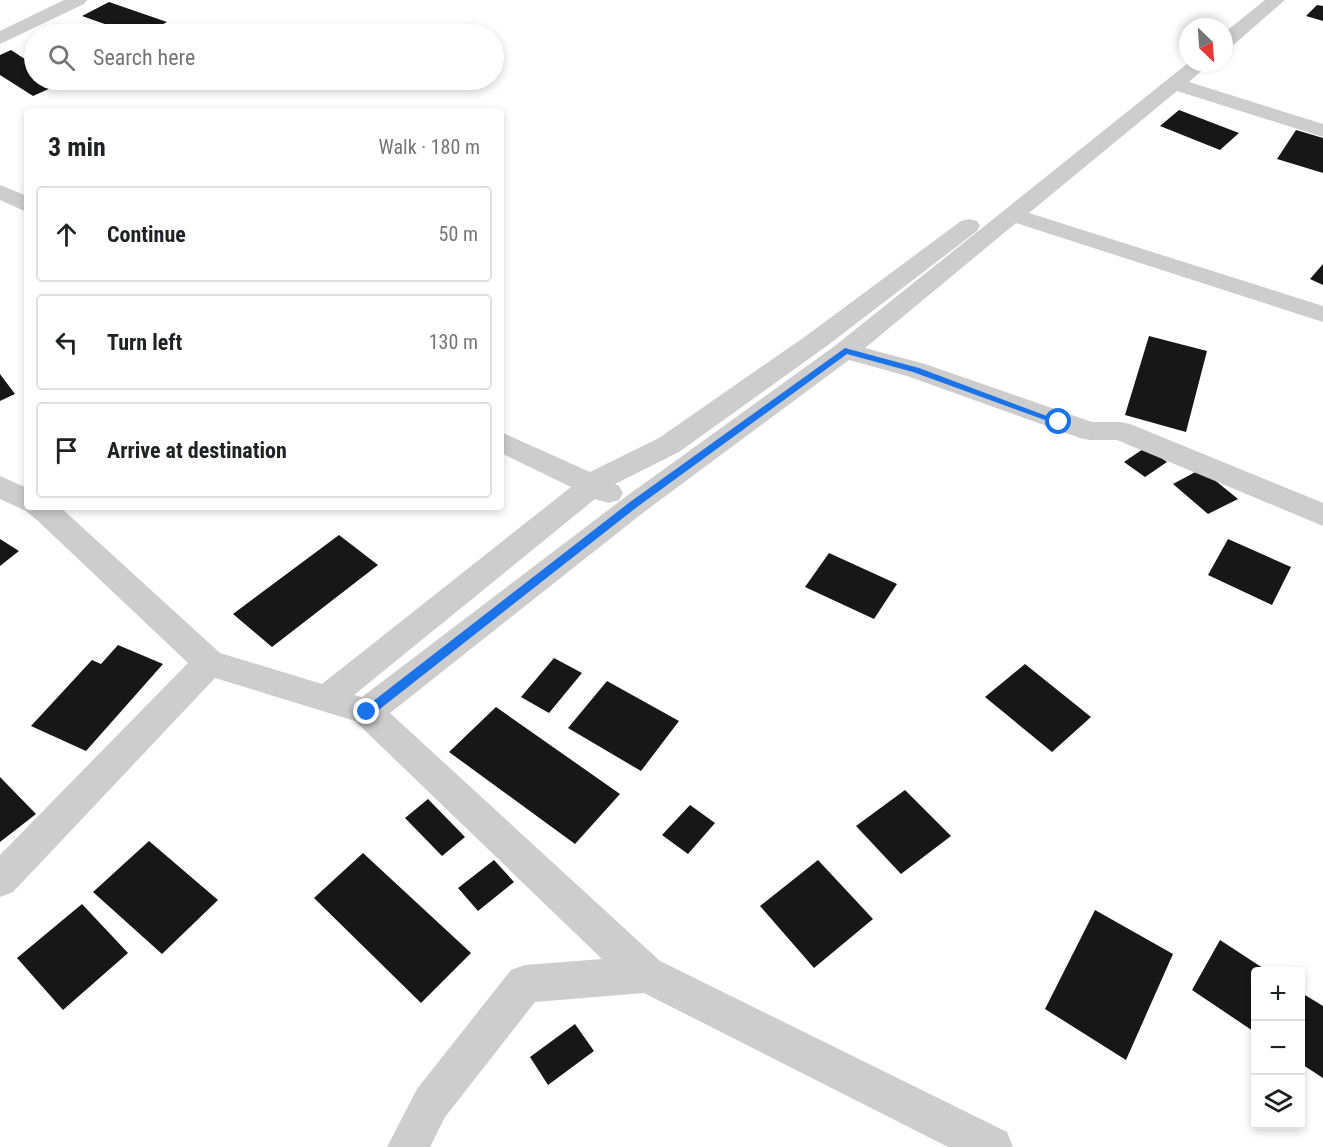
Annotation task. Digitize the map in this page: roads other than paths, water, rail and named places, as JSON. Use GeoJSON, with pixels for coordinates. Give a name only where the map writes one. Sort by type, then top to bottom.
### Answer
{"type":"FeatureCollection","features":[{"type":"Feature","properties":{"kind":"street"},"geometry":{"type":"LineString","coordinates":[[29,24],[78,0]]}},
{"type":"Feature","properties":{"kind":"street"},"geometry":{"type":"LineString","coordinates":[[1233,36],[1276,0]]}},
{"type":"Feature","properties":{"kind":"street"},"geometry":{"type":"LineString","coordinates":[[0,38],[24,26]]}},
{"type":"Feature","properties":{"kind":"street"},"geometry":{"type":"LineString","coordinates":[[334,692],[602,478],[669,444],[819,339],[1029,181],[1136,89],[1182,72]]}},
{"type":"Feature","properties":{"kind":"street"},"geometry":{"type":"LineString","coordinates":[[1168,79],[1323,131]]}},
{"type":"Feature","properties":{"kind":"street"},"geometry":{"type":"LineString","coordinates":[[367,712],[634,505],[845,351],[1014,215],[1168,79]]}},
{"type":"Feature","properties":{"kind":"street"},"geometry":{"type":"LineString","coordinates":[[0,184],[24,196]]}},
{"type":"Feature","properties":{"kind":"street"},"geometry":{"type":"LineString","coordinates":[[0,192],[24,204]]}},
{"type":"Feature","properties":{"kind":"street"},"geometry":{"type":"LineString","coordinates":[[1014,215],[1323,314]]}},
{"type":"Feature","properties":{"kind":"street"},"geometry":{"type":"LineString","coordinates":[[819,339],[1001,391]]}},
{"type":"Feature","properties":{"kind":"street"},"geometry":{"type":"LineString","coordinates":[[845,351],[916,370],[1090,431],[1120,431],[1323,516]]}},
{"type":"Feature","properties":{"kind":"street"},"geometry":{"type":"LineString","coordinates":[[504,429],[602,478]]}},
{"type":"Feature","properties":{"kind":"street"},"geometry":{"type":"LineString","coordinates":[[504,443],[634,505]]}},
{"type":"Feature","properties":{"kind":"street"},"geometry":{"type":"LineString","coordinates":[[0,486],[24,499]]}},
{"type":"Feature","properties":{"kind":"street"},"geometry":{"type":"LineString","coordinates":[[43,510],[209,663],[367,712],[646,974],[992,1147]]}},
{"type":"Feature","properties":{"kind":"street"},"geometry":{"type":"LineString","coordinates":[[0,880],[209,663]]}},
{"type":"Feature","properties":{"kind":"street"},"geometry":{"type":"LineString","coordinates":[[408,1147],[431,1103],[525,984],[646,974]]}}]}
